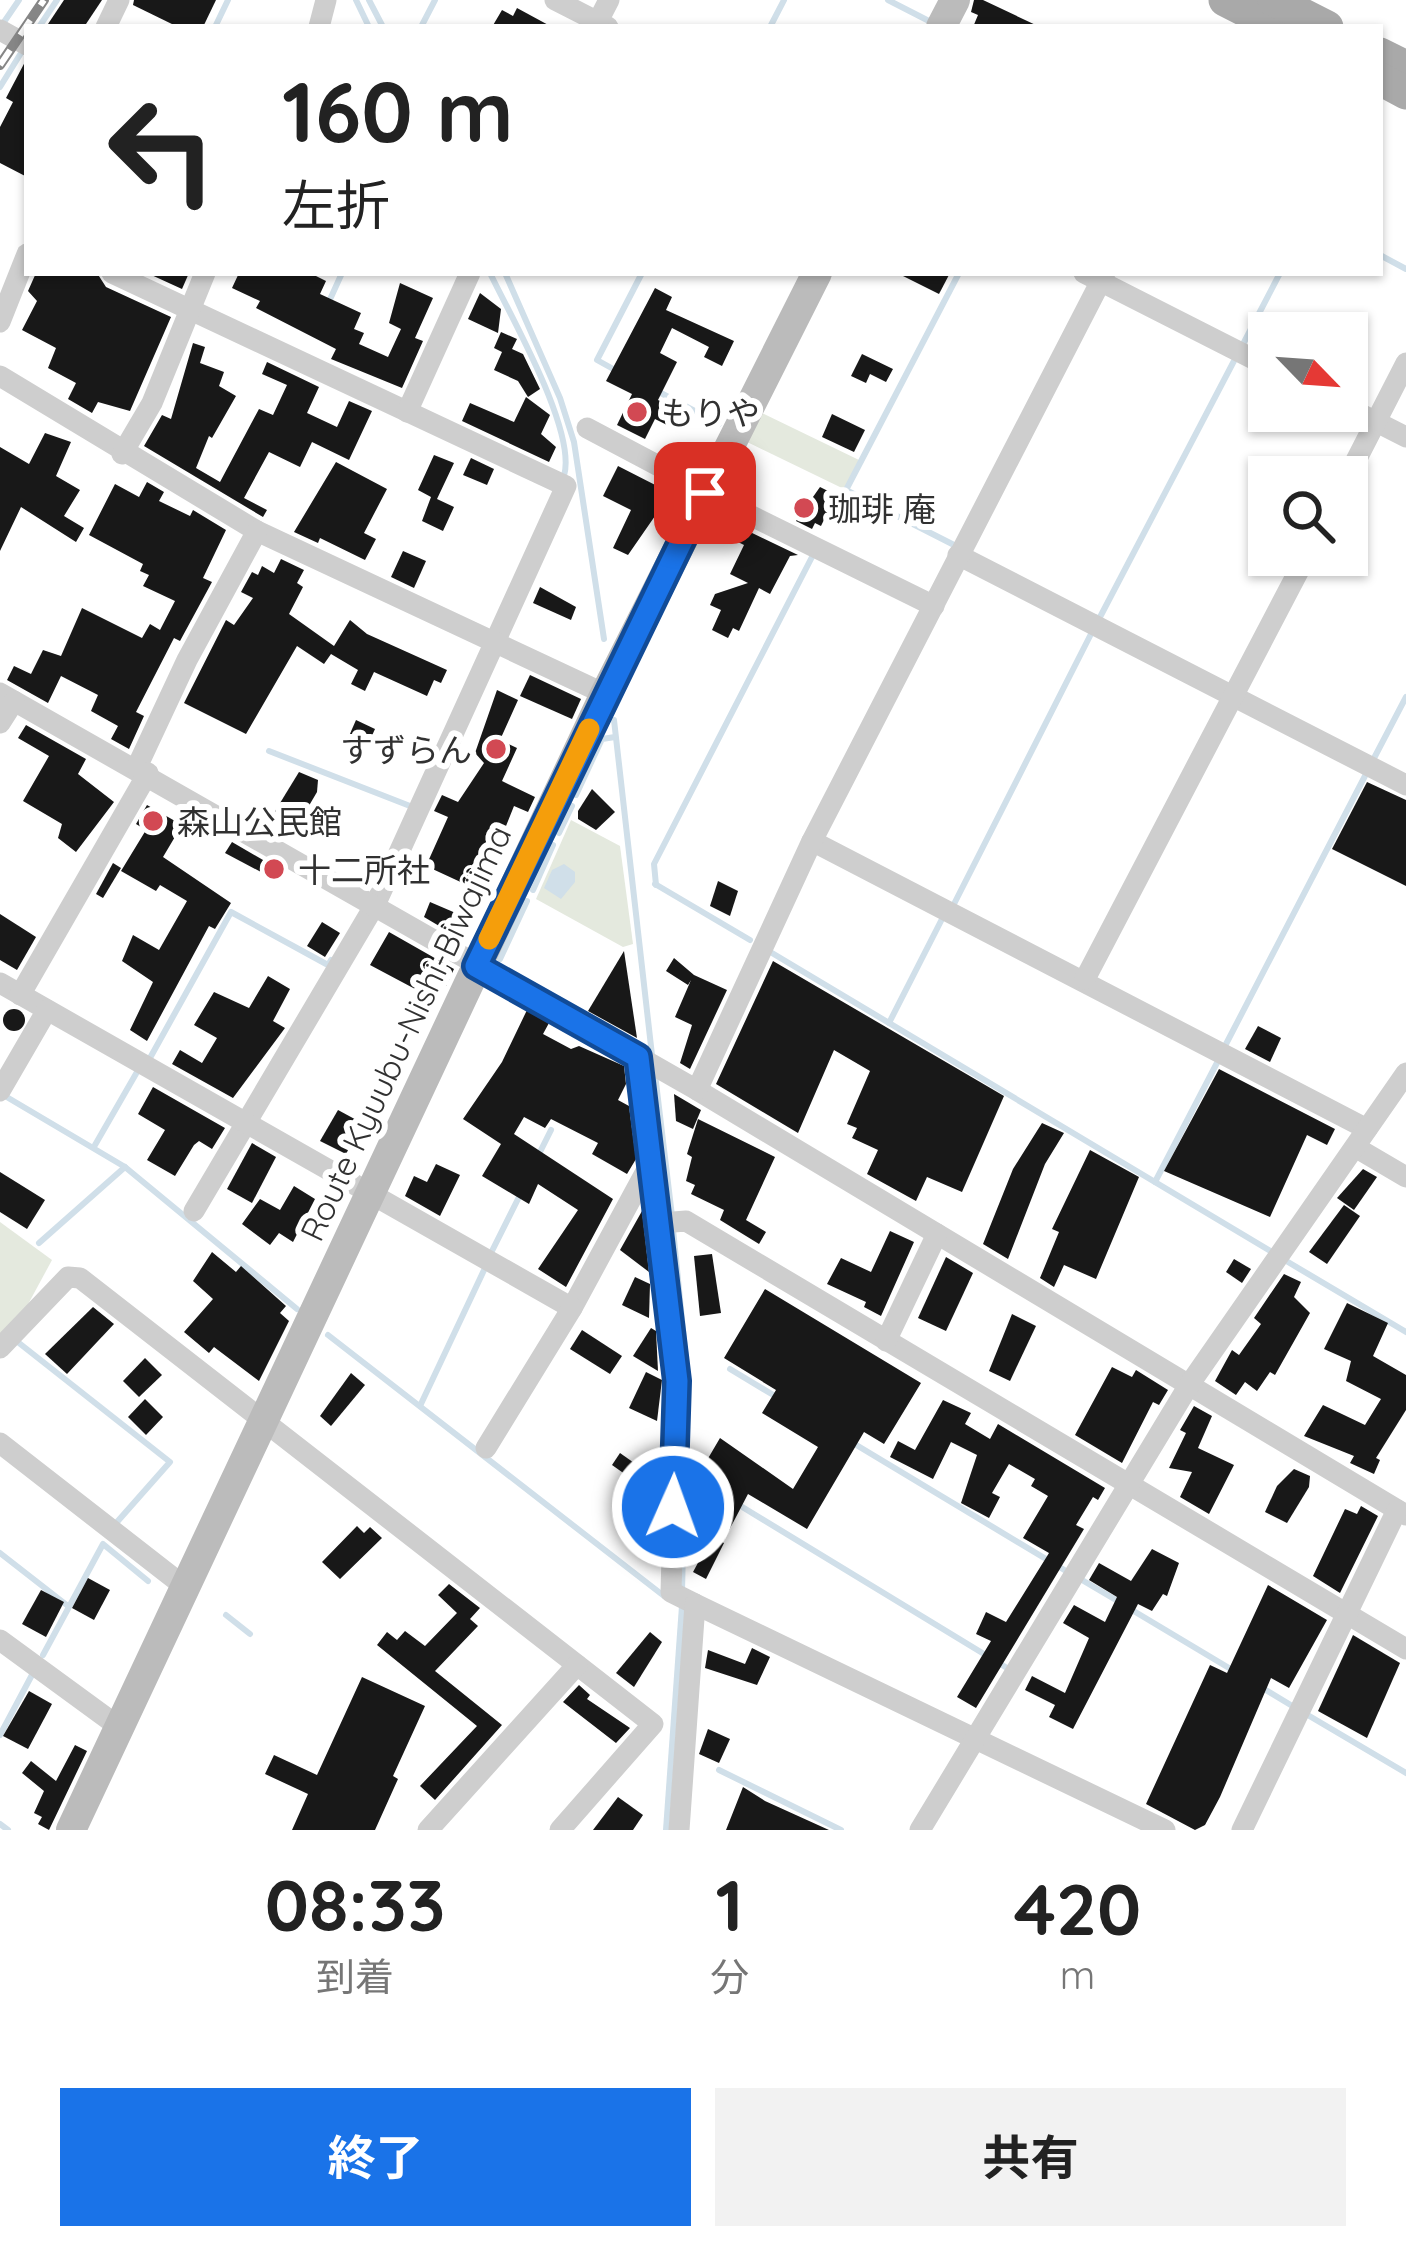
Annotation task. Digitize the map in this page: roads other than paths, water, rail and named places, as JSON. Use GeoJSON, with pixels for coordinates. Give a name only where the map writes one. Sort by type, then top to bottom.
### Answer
{"type":"FeatureCollection","features":[{"type":"Feature","properties":{"kind":"main road"},"geometry":{"type":"LineString","coordinates":[[1274,0],[1321,24]]}},
{"type":"Feature","properties":{"kind":"main road"},"geometry":{"type":"LineString","coordinates":[[1232,11],[1269,24]]}},
{"type":"Feature","properties":{"kind":"main road","name":"Route Kyuubu-Nishi-Biwajima"},"geometry":{"type":"LineString","coordinates":[[71,1830],[605,694],[815,276]]}},
{"type":"Feature","properties":{"kind":"street"},"geometry":{"type":"LineString","coordinates":[[555,0],[598,24]]}},
{"type":"Feature","properties":{"kind":"street"},"geometry":{"type":"LineString","coordinates":[[0,322],[24,262]]}},
{"type":"Feature","properties":{"kind":"street"},"geometry":{"type":"LineString","coordinates":[[118,276],[566,486],[376,903],[194,1211]]}},
{"type":"Feature","properties":{"kind":"street"},"geometry":{"type":"LineString","coordinates":[[122,454],[152,403],[204,276]]}},
{"type":"Feature","properties":{"kind":"street"},"geometry":{"type":"LineString","coordinates":[[406,412],[469,276]]}},
{"type":"Feature","properties":{"kind":"street"},"geometry":{"type":"LineString","coordinates":[[697,1090],[812,841],[1097,276],[1248,356]]}},
{"type":"Feature","properties":{"kind":"street"},"geometry":{"type":"LineString","coordinates":[[1358,456],[1406,363]]}},
{"type":"Feature","properties":{"kind":"street"},"geometry":{"type":"LineString","coordinates":[[0,376],[122,454],[257,531],[605,694]]}},
{"type":"Feature","properties":{"kind":"street"},"geometry":{"type":"LineString","coordinates":[[1368,418],[1406,437]]}},
{"type":"Feature","properties":{"kind":"street"},"geometry":{"type":"LineString","coordinates":[[587,428],[934,606]]}},
{"type":"Feature","properties":{"kind":"street"},"geometry":{"type":"LineString","coordinates":[[20,995],[142,770],[187,661],[257,531]]}},
{"type":"Feature","properties":{"kind":"street"},"geometry":{"type":"LineString","coordinates":[[958,555],[1406,785]]}},
{"type":"Feature","properties":{"kind":"street"},"geometry":{"type":"LineString","coordinates":[[1085,979],[1296,576]]}},
{"type":"Feature","properties":{"kind":"street"},"geometry":{"type":"LineString","coordinates":[[0,724],[7,697],[142,770],[697,1090],[1402,1512],[1242,1830]]}},
{"type":"Feature","properties":{"kind":"street"},"geometry":{"type":"LineString","coordinates":[[812,841],[1085,979],[1361,1138],[1406,1177]]}},
{"type":"Feature","properties":{"kind":"street"},"geometry":{"type":"LineString","coordinates":[[0,983],[572,1308]]}},
{"type":"Feature","properties":{"kind":"street"},"geometry":{"type":"LineString","coordinates":[[0,1090],[47,1010]]}},
{"type":"Feature","properties":{"kind":"street"},"geometry":{"type":"LineString","coordinates":[[640,1059],[651,1162],[670,1222],[686,1600],[669,1729],[679,1830]]}},
{"type":"Feature","properties":{"kind":"street"},"geometry":{"type":"LineString","coordinates":[[920,1830],[1189,1385],[1406,1073]]}},
{"type":"Feature","properties":{"kind":"street"},"geometry":{"type":"LineString","coordinates":[[486,1448],[572,1308],[651,1162]]}},
{"type":"Feature","properties":{"kind":"street"},"geometry":{"type":"LineString","coordinates":[[670,1222],[886,1341],[1406,1648]]}},
{"type":"Feature","properties":{"kind":"street"},"geometry":{"type":"LineString","coordinates":[[886,1341],[938,1234]]}},
{"type":"Feature","properties":{"kind":"street"},"geometry":{"type":"LineString","coordinates":[[0,1348],[68,1277],[80,1278],[577,1665],[669,1729]]}},
{"type":"Feature","properties":{"kind":"street"},"geometry":{"type":"LineString","coordinates":[[0,1443],[185,1587]]}},
{"type":"Feature","properties":{"kind":"street"},"geometry":{"type":"LineString","coordinates":[[686,1600],[1165,1830]]}},
{"type":"Feature","properties":{"kind":"street"},"geometry":{"type":"LineString","coordinates":[[0,1640],[119,1727]]}},
{"type":"Feature","properties":{"kind":"street"},"geometry":{"type":"LineString","coordinates":[[428,1830],[577,1665]]}},
{"type":"Feature","properties":{"kind":"street"},"geometry":{"type":"LineString","coordinates":[[560,1830],[669,1729]]}},
{"type":"Feature","properties":{"kind":"waterway"},"geometry":{"type":"LineString","coordinates":[[4,22],[19,0]]}},
{"type":"Feature","properties":{"kind":"waterway"},"geometry":{"type":"LineString","coordinates":[[41,24],[57,0]]}},
{"type":"Feature","properties":{"kind":"waterway"},"geometry":{"type":"LineString","coordinates":[[216,24],[228,0]]}},
{"type":"Feature","properties":{"kind":"waterway"},"geometry":{"type":"LineString","coordinates":[[356,0],[368,24]]}},
{"type":"Feature","properties":{"kind":"waterway"},"geometry":{"type":"LineString","coordinates":[[369,0],[381,24]]}},
{"type":"Feature","properties":{"kind":"waterway"},"geometry":{"type":"LineString","coordinates":[[423,24],[435,0]]}},
{"type":"Feature","properties":{"kind":"waterway"},"geometry":{"type":"LineString","coordinates":[[772,24],[784,0]]}},
{"type":"Feature","properties":{"kind":"waterway"},"geometry":{"type":"LineString","coordinates":[[888,0],[927,20]]}},
{"type":"Feature","properties":{"kind":"waterway"},"geometry":{"type":"LineString","coordinates":[[0,87],[21,53]]}},
{"type":"Feature","properties":{"kind":"waterway"},"geometry":{"type":"LineString","coordinates":[[1383,257],[1406,269]]}},
{"type":"Feature","properties":{"kind":"waterway"},"geometry":{"type":"LineString","coordinates":[[327,306],[341,276]]}},
{"type":"Feature","properties":{"kind":"waterway"},"geometry":{"type":"LineString","coordinates":[[492,276],[552,404],[561,431],[564,476]]}},
{"type":"Feature","properties":{"kind":"waterway"},"geometry":{"type":"LineString","coordinates":[[506,276],[560,398],[574,442],[604,639]]}},
{"type":"Feature","properties":{"kind":"waterway"},"geometry":{"type":"LineString","coordinates":[[615,370],[597,360],[640,276]]}},
{"type":"Feature","properties":{"kind":"waterway"},"geometry":{"type":"LineString","coordinates":[[957,276],[846,490],[958,547]]}},
{"type":"Feature","properties":{"kind":"waterway"},"geometry":{"type":"LineString","coordinates":[[1241,348],[1278,276]]}},
{"type":"Feature","properties":{"kind":"waterway"},"geometry":{"type":"LineString","coordinates":[[1095,617],[1099,619],[1235,359]]}},
{"type":"Feature","properties":{"kind":"waterway"},"geometry":{"type":"LineString","coordinates":[[659,392],[719,424]]}},
{"type":"Feature","properties":{"kind":"waterway"},"geometry":{"type":"LineString","coordinates":[[656,885],[654,864],[813,555]]}},
{"type":"Feature","properties":{"kind":"waterway"},"geometry":{"type":"LineString","coordinates":[[953,906],[1093,630]]}},
{"type":"Feature","properties":{"kind":"waterway"},"geometry":{"type":"LineString","coordinates":[[1372,762],[1406,697]]}},
{"type":"Feature","properties":{"kind":"waterway"},"geometry":{"type":"LineString","coordinates":[[614,720],[652,1055]]}},
{"type":"Feature","properties":{"kind":"waterway"},"geometry":{"type":"LineString","coordinates":[[576,795],[602,739],[615,737]]}},
{"type":"Feature","properties":{"kind":"waterway"},"geometry":{"type":"LineString","coordinates":[[269,751],[410,806]]}},
{"type":"Feature","properties":{"kind":"waterway"},"geometry":{"type":"LineString","coordinates":[[1225,1046],[1366,774]]}},
{"type":"Feature","properties":{"kind":"waterway"},"geometry":{"type":"LineString","coordinates":[[559,833],[572,806]]}},
{"type":"Feature","properties":{"kind":"waterway"},"geometry":{"type":"LineString","coordinates":[[533,890],[553,845]]}},
{"type":"Feature","properties":{"kind":"waterway"},"geometry":{"type":"LineString","coordinates":[[655,884],[750,940]]}},
{"type":"Feature","properties":{"kind":"waterway"},"geometry":{"type":"LineString","coordinates":[[500,959],[527,901]]}},
{"type":"Feature","properties":{"kind":"waterway"},"geometry":{"type":"LineString","coordinates":[[150,1058],[231,912],[328,965],[331,960]]}},
{"type":"Feature","properties":{"kind":"waterway"},"geometry":{"type":"LineString","coordinates":[[889,1023],[943,917]]}},
{"type":"Feature","properties":{"kind":"waterway"},"geometry":{"type":"LineString","coordinates":[[767,950],[1272,1252]]}},
{"type":"Feature","properties":{"kind":"waterway"},"geometry":{"type":"LineString","coordinates":[[1155,1182],[1219,1059]]}},
{"type":"Feature","properties":{"kind":"waterway"},"geometry":{"type":"LineString","coordinates":[[95,1145],[137,1072]]}},
{"type":"Feature","properties":{"kind":"waterway"},"geometry":{"type":"LineString","coordinates":[[655,1074],[672,1216]]}},
{"type":"Feature","properties":{"kind":"waterway"},"geometry":{"type":"LineString","coordinates":[[5,1096],[125,1167],[297,1309]]}},
{"type":"Feature","properties":{"kind":"waterway"},"geometry":{"type":"LineString","coordinates":[[539,1154],[551,1130]]}},
{"type":"Feature","properties":{"kind":"waterway"},"geometry":{"type":"LineString","coordinates":[[39,1243],[125,1167]]}},
{"type":"Feature","properties":{"kind":"waterway"},"geometry":{"type":"LineString","coordinates":[[490,1255],[521,1193]]}},
{"type":"Feature","properties":{"kind":"waterway"},"geometry":{"type":"LineString","coordinates":[[673,1229],[687,1370],[682,1593]]}},
{"type":"Feature","properties":{"kind":"waterway"},"geometry":{"type":"LineString","coordinates":[[1288,1262],[1406,1332]]}},
{"type":"Feature","properties":{"kind":"waterway"},"geometry":{"type":"LineString","coordinates":[[420,1406],[485,1268]]}},
{"type":"Feature","properties":{"kind":"waterway"},"geometry":{"type":"LineString","coordinates":[[328,1335],[664,1596]]}},
{"type":"Feature","properties":{"kind":"waterway"},"geometry":{"type":"LineString","coordinates":[[19,1343],[170,1462],[117,1522]]}},
{"type":"Feature","properties":{"kind":"waterway"},"geometry":{"type":"LineString","coordinates":[[730,1369],[775,1396]]}},
{"type":"Feature","properties":{"kind":"waterway"},"geometry":{"type":"LineString","coordinates":[[853,1443],[1066,1571]]}},
{"type":"Feature","properties":{"kind":"waterway"},"geometry":{"type":"LineString","coordinates":[[696,1480],[717,1492]]}},
{"type":"Feature","properties":{"kind":"waterway"},"geometry":{"type":"LineString","coordinates":[[739,1505],[1007,1668]]}},
{"type":"Feature","properties":{"kind":"waterway"},"geometry":{"type":"LineString","coordinates":[[43,1655],[103,1544],[148,1581]]}},
{"type":"Feature","properties":{"kind":"waterway"},"geometry":{"type":"LineString","coordinates":[[0,1553],[68,1606]]}},
{"type":"Feature","properties":{"kind":"waterway"},"geometry":{"type":"LineString","coordinates":[[1082,1580],[1121,1603]]}},
{"type":"Feature","properties":{"kind":"waterway"},"geometry":{"type":"LineString","coordinates":[[666,1830],[682,1606]]}},
{"type":"Feature","properties":{"kind":"waterway"},"geometry":{"type":"LineString","coordinates":[[1132,1610],[1234,1671]]}},
{"type":"Feature","properties":{"kind":"waterway"},"geometry":{"type":"LineString","coordinates":[[226,1615],[250,1634]]}},
{"type":"Feature","properties":{"kind":"waterway"},"geometry":{"type":"LineString","coordinates":[[0,1735],[33,1673]]}},
{"type":"Feature","properties":{"kind":"waterway"},"geometry":{"type":"LineString","coordinates":[[1261,1687],[1294,1707]]}},
{"type":"Feature","properties":{"kind":"waterway"},"geometry":{"type":"LineString","coordinates":[[1306,1714],[1406,1773]]}},
{"type":"Feature","properties":{"kind":"waterway"},"geometry":{"type":"LineString","coordinates":[[719,1770],[841,1830]]}},
{"type":"Feature","properties":{"kind":"waterway"},"geometry":{"type":"LineString","coordinates":[[0,1824],[8,1830]]}},
{"type":"Feature","properties":{"kind":"railway"},"geometry":{"type":"LineString","coordinates":[[28,24],[44,0]]}},
{"type":"Feature","properties":{"kind":"railway"},"geometry":{"type":"LineString","coordinates":[[0,65],[24,30]]}},
{"type":"Feature","properties":{"kind":"place","name":"もりや"},"geometry":{"type":"Point","coordinates":[637,412]}},
{"type":"Feature","properties":{"kind":"place","name":"珈琲 庵"},"geometry":{"type":"Point","coordinates":[804,508]}},
{"type":"Feature","properties":{"kind":"place","name":"すずらん"},"geometry":{"type":"Point","coordinates":[496,749]}},
{"type":"Feature","properties":{"kind":"place","name":"森山公民館"},"geometry":{"type":"Point","coordinates":[153,821]}},
{"type":"Feature","properties":{"kind":"place","name":"十二所社"},"geometry":{"type":"Point","coordinates":[274,869]}}]}
